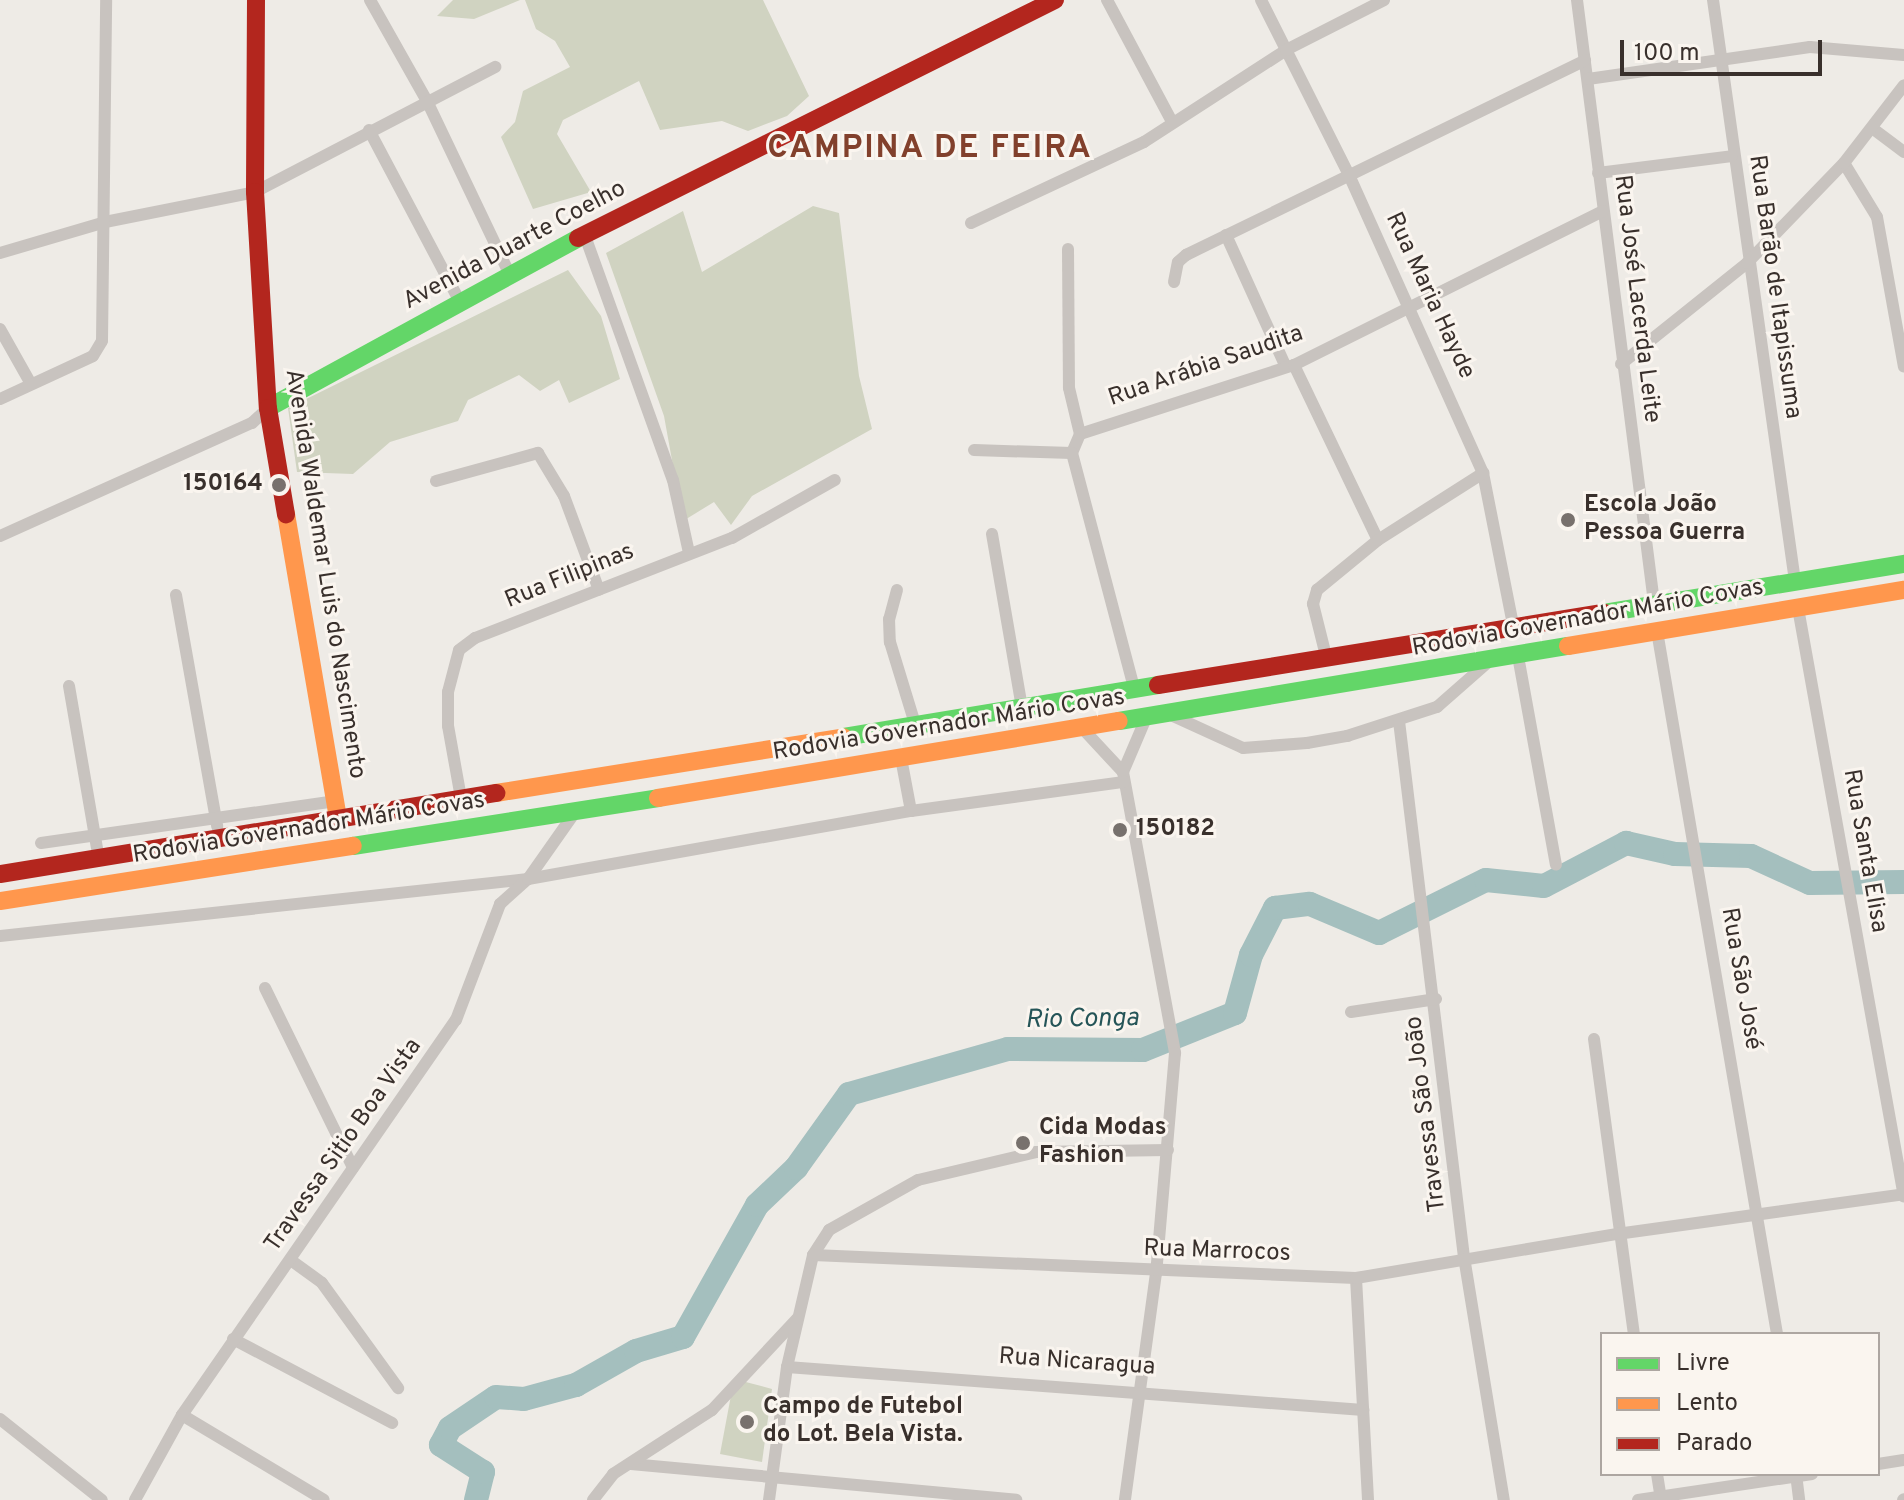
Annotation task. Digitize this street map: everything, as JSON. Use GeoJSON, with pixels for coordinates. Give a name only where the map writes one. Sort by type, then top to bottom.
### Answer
{"type":"FeatureCollection","features":[{"type":"Feature","properties":{"kind":"main road","name":"Avenida Waldemar Luis do Nascimento"},"geometry":{"type":"LineString","coordinates":[[256,0],[255,192],[268,408],[337,810]]}},
{"type":"Feature","properties":{"kind":"main road","name":"Avenida Duarte Coelho"},"geometry":{"type":"LineString","coordinates":[[268,408],[509,273],[1055,0]]}},
{"type":"Feature","properties":{"kind":"main road","name":"Rodovia Governador Mário Covas"},"geometry":{"type":"LineString","coordinates":[[0,874],[220,841],[337,810],[461,798],[1904,564]]}},
{"type":"Feature","properties":{"kind":"main road","name":"Rodovia Governador Mário Covas"},"geometry":{"type":"LineString","coordinates":[[6,900],[575,812],[1904,590]]}},
{"type":"Feature","properties":{"kind":"street"},"geometry":{"type":"LineString","coordinates":[[0,399],[99,350],[105,222],[106,0]]}},
{"type":"Feature","properties":{"kind":"street"},"geometry":{"type":"LineString","coordinates":[[370,0],[427,101],[509,273]]}},
{"type":"Feature","properties":{"kind":"street"},"geometry":{"type":"LineString","coordinates":[[1107,0],[1171,120]]}},
{"type":"Feature","properties":{"kind":"street","name":"Rua Maria Hayde"},"geometry":{"type":"LineString","coordinates":[[1261,0],[1349,175],[1483,473],[1513,625]]}},
{"type":"Feature","properties":{"kind":"street"},"geometry":{"type":"LineString","coordinates":[[971,223],[1144,142],[1171,120],[1286,50],[1384,0]]}},
{"type":"Feature","properties":{"kind":"street","name":"Rua José Lacerda Leite"},"geometry":{"type":"LineString","coordinates":[[1577,0],[1621,364],[1654,603]]}},
{"type":"Feature","properties":{"kind":"street","name":"Rua Barão de Itapissuma"},"geometry":{"type":"LineString","coordinates":[[1713,0],[1747,263],[1795,581]]}},
{"type":"Feature","properties":{"kind":"street"},"geometry":{"type":"LineString","coordinates":[[1588,79],[1810,47],[1904,55]]}},
{"type":"Feature","properties":{"kind":"street"},"geometry":{"type":"LineString","coordinates":[[1174,282],[1178,262],[1226,235],[1585,60]]}},
{"type":"Feature","properties":{"kind":"street"},"geometry":{"type":"LineString","coordinates":[[0,253],[105,222],[255,192],[495,67]]}},
{"type":"Feature","properties":{"kind":"street"},"geometry":{"type":"LineString","coordinates":[[1621,364],[1747,263],[1844,163],[1904,85]]}},
{"type":"Feature","properties":{"kind":"street"},"geometry":{"type":"LineString","coordinates":[[1872,128],[1904,152]]}},
{"type":"Feature","properties":{"kind":"street"},"geometry":{"type":"LineString","coordinates":[[369,130],[460,302]]}},
{"type":"Feature","properties":{"kind":"street"},"geometry":{"type":"LineString","coordinates":[[1598,173],[1732,156]]}},
{"type":"Feature","properties":{"kind":"street"},"geometry":{"type":"LineString","coordinates":[[1844,163],[1877,217],[1904,367]]}},
{"type":"Feature","properties":{"kind":"street","name":"Rua Arábia Saudita"},"geometry":{"type":"LineString","coordinates":[[1080,434],[1290,366],[1603,211]]}},
{"type":"Feature","properties":{"kind":"street"},"geometry":{"type":"LineString","coordinates":[[1226,235],[1378,540]]}},
{"type":"Feature","properties":{"kind":"street"},"geometry":{"type":"LineString","coordinates":[[585,236],[673,480],[689,553]]}},
{"type":"Feature","properties":{"kind":"street"},"geometry":{"type":"LineString","coordinates":[[1068,249],[1069,388],[1080,434],[1072,453],[1134,688]]}},
{"type":"Feature","properties":{"kind":"street"},"geometry":{"type":"LineString","coordinates":[[0,329],[31,384]]}},
{"type":"Feature","properties":{"kind":"street","name":"Avenida Duarte Coelho"},"geometry":{"type":"LineString","coordinates":[[0,536],[252,423],[268,408]]}},
{"type":"Feature","properties":{"kind":"street"},"geometry":{"type":"LineString","coordinates":[[974,450],[1072,453]]}},
{"type":"Feature","properties":{"kind":"street"},"geometry":{"type":"LineString","coordinates":[[436,481],[538,453],[564,496],[599,590]]}},
{"type":"Feature","properties":{"kind":"street"},"geometry":{"type":"LineString","coordinates":[[1326,656],[1313,596],[1378,540],[1483,473]]}},
{"type":"Feature","properties":{"kind":"street","name":"Rua Filipinas"},"geometry":{"type":"LineString","coordinates":[[461,798],[448,726],[448,692],[459,650],[475,638],[732,538],[835,480]]}},
{"type":"Feature","properties":{"kind":"street"},"geometry":{"type":"LineString","coordinates":[[992,534],[1022,707]]}},
{"type":"Feature","properties":{"kind":"street"},"geometry":{"type":"LineString","coordinates":[[897,590],[889,619],[890,642],[915,724]]}},
{"type":"Feature","properties":{"kind":"street"},"geometry":{"type":"LineString","coordinates":[[176,595],[220,841]]}},
{"type":"Feature","properties":{"kind":"street","name":"Rua Santa Elisa"},"geometry":{"type":"LineString","coordinates":[[1798,608],[1904,1195]]}},
{"type":"Feature","properties":{"kind":"street","name":"Rua São José"},"geometry":{"type":"LineString","coordinates":[[1657,631],[1760,1215],[1777,1332]]}},
{"type":"Feature","properties":{"kind":"street"},"geometry":{"type":"LineString","coordinates":[[1518,656],[1556,865]]}},
{"type":"Feature","properties":{"kind":"street"},"geometry":{"type":"LineString","coordinates":[[1170,714],[1225,742],[1260,748],[1347,736],[1437,707],[1489,661]]}},
{"type":"Feature","properties":{"kind":"street"},"geometry":{"type":"LineString","coordinates":[[69,686],[99,859]]}},
{"type":"Feature","properties":{"kind":"street"},"geometry":{"type":"LineString","coordinates":[[1124,777],[1146,718]]}},
{"type":"Feature","properties":{"kind":"street","name":"Travessa São João"},"geometry":{"type":"LineString","coordinates":[[1399,721],[1430,944],[1464,1257],[1504,1500]]}},
{"type":"Feature","properties":{"kind":"street"},"geometry":{"type":"LineString","coordinates":[[1083,729],[1124,777],[1174,1031],[1168,1150],[1156,1273],[1125,1500]]}},
{"type":"Feature","properties":{"kind":"street"},"geometry":{"type":"LineString","coordinates":[[901,758],[911,811]]}},
{"type":"Feature","properties":{"kind":"street"},"geometry":{"type":"LineString","coordinates":[[0,936],[528,879],[911,811],[1124,777]]}},
{"type":"Feature","properties":{"kind":"street"},"geometry":{"type":"LineString","coordinates":[[41,843],[216,820],[337,810]]}},
{"type":"Feature","properties":{"kind":"street","name":"Travessa Sitio Boa Vista"},"geometry":{"type":"LineString","coordinates":[[135,1500],[182,1415],[233,1339],[292,1261],[451,1028],[493,916],[528,879],[575,812]]}},
{"type":"Feature","properties":{"kind":"street"},"geometry":{"type":"LineString","coordinates":[[0,918],[6,900]]}},
{"type":"Feature","properties":{"kind":"street"},"geometry":{"type":"LineString","coordinates":[[265,988],[353,1168]]}},
{"type":"Feature","properties":{"kind":"street"},"geometry":{"type":"LineString","coordinates":[[1351,1012],[1436,999]]}},
{"type":"Feature","properties":{"kind":"street"},"geometry":{"type":"LineString","coordinates":[[1594,1039],[1617,1234],[1634,1332]]}},
{"type":"Feature","properties":{"kind":"street"},"geometry":{"type":"LineString","coordinates":[[769,1500],[787,1367],[813,1255],[829,1230],[918,1180],[1036,1152],[1168,1150]]}},
{"type":"Feature","properties":{"kind":"street","name":"Rua Marrocos"},"geometry":{"type":"LineString","coordinates":[[813,1255],[1156,1273],[1356,1278],[1464,1257],[1904,1195]]}},
{"type":"Feature","properties":{"kind":"street"},"geometry":{"type":"LineString","coordinates":[[292,1261],[322,1283],[398,1388]]}},
{"type":"Feature","properties":{"kind":"street"},"geometry":{"type":"LineString","coordinates":[[1356,1278],[1368,1500]]}},
{"type":"Feature","properties":{"kind":"street"},"geometry":{"type":"LineString","coordinates":[[593,1500],[604,1482],[712,1410],[798,1318]]}},
{"type":"Feature","properties":{"kind":"street"},"geometry":{"type":"LineString","coordinates":[[233,1339],[392,1423]]}},
{"type":"Feature","properties":{"kind":"street","name":"Rua Nicaragua"},"geometry":{"type":"LineString","coordinates":[[787,1367],[1140,1389],[1363,1410]]}},
{"type":"Feature","properties":{"kind":"street"},"geometry":{"type":"LineString","coordinates":[[182,1415],[324,1500]]}},
{"type":"Feature","properties":{"kind":"street"},"geometry":{"type":"LineString","coordinates":[[0,1419],[102,1500]]}},
{"type":"Feature","properties":{"kind":"street"},"geometry":{"type":"LineString","coordinates":[[1880,1464],[1904,1460]]}},
{"type":"Feature","properties":{"kind":"street"},"geometry":{"type":"LineString","coordinates":[[631,1464],[1016,1500]]}},
{"type":"Feature","properties":{"kind":"street"},"geometry":{"type":"LineString","coordinates":[[1657,1476],[1660,1498]]}},
{"type":"Feature","properties":{"kind":"street"},"geometry":{"type":"LineString","coordinates":[[1638,1500],[1791,1476]]}},
{"type":"Feature","properties":{"kind":"street"},"geometry":{"type":"LineString","coordinates":[[1797,1476],[1799,1500]]}},
{"type":"Feature","properties":{"kind":"green space"},"geometry":{"type":"Polygon","coordinates":[[[453,0],[520,0],[474,19],[437,16],[453,0]]]}},
{"type":"Feature","properties":{"kind":"green space"},"geometry":{"type":"Polygon","coordinates":[[[525,0],[763,0],[809,96],[787,116],[748,131],[722,121],[660,130],[639,81],[563,120],[557,134],[591,192],[533,209],[501,137],[515,122],[523,91],[570,67],[555,41],[536,29],[525,0]]]}},
{"type":"Feature","properties":{"kind":"green space"},"geometry":{"type":"Polygon","coordinates":[[[813,206],[839,213],[859,376],[872,429],[752,496],[731,525],[714,502],[683,521],[664,416],[606,253],[683,211],[702,272],[813,206]]]}},
{"type":"Feature","properties":{"kind":"green space"},"geometry":{"type":"Polygon","coordinates":[[[568,270],[601,316],[620,379],[569,403],[559,380],[540,391],[519,375],[468,400],[458,421],[390,442],[353,474],[297,472],[288,408],[568,270]]]}},
{"type":"Feature","properties":{"kind":"green space","name":"Campo de Futebol do Lot. Bela Vista."},"geometry":{"type":"Polygon","coordinates":[[[742,1381],[772,1389],[762,1462],[720,1454],[732,1390],[742,1381]]]}},
{"type":"Feature","properties":{"kind":"waterway","name":"Rio Conga"},"geometry":{"type":"LineString","coordinates":[[476,1500],[483,1472],[441,1445],[450,1428],[496,1397],[524,1399],[576,1385],[636,1351],[683,1337],[757,1205],[796,1168],[849,1094],[1008,1049],[1143,1050],[1235,1013],[1251,955],[1275,908],[1310,904],[1379,933],[1486,880],[1544,886],[1626,843],[1675,854],[1751,856],[1810,883],[1904,882]]}},
{"type":"Feature","properties":{"kind":"traffic: fast"},"geometry":{"type":"LineString","coordinates":[[268,408],[578,238]]}},
{"type":"Feature","properties":{"kind":"traffic: fast"},"geometry":{"type":"LineString","coordinates":[[1604,613],[1904,564]]}},
{"type":"Feature","properties":{"kind":"traffic: fast"},"geometry":{"type":"LineString","coordinates":[[1119,721],[1568,646]]}},
{"type":"Feature","properties":{"kind":"traffic: fast"},"geometry":{"type":"LineString","coordinates":[[844,737],[1158,685]]}},
{"type":"Feature","properties":{"kind":"traffic: fast"},"geometry":{"type":"LineString","coordinates":[[353,846],[658,798]]}},
{"type":"Feature","properties":{"kind":"traffic: slow"},"geometry":{"type":"LineString","coordinates":[[286,514],[338,819]]}},
{"type":"Feature","properties":{"kind":"traffic: slow"},"geometry":{"type":"LineString","coordinates":[[1568,646],[1904,590]]}},
{"type":"Feature","properties":{"kind":"traffic: slow"},"geometry":{"type":"LineString","coordinates":[[658,798],[1119,721]]}},
{"type":"Feature","properties":{"kind":"traffic: slow"},"geometry":{"type":"LineString","coordinates":[[496,793],[844,737]]}},
{"type":"Feature","properties":{"kind":"traffic: slow"},"geometry":{"type":"LineString","coordinates":[[0,901],[353,846]]}},
{"type":"Feature","properties":{"kind":"traffic: jam"},"geometry":{"type":"LineString","coordinates":[[256,0],[255,192],[268,408],[286,514]]}},
{"type":"Feature","properties":{"kind":"traffic: jam"},"geometry":{"type":"LineString","coordinates":[[578,238],[1055,0]]}},
{"type":"Feature","properties":{"kind":"traffic: jam"},"geometry":{"type":"LineString","coordinates":[[1158,685],[1604,613]]}},
{"type":"Feature","properties":{"kind":"traffic: jam"},"geometry":{"type":"LineString","coordinates":[[0,874],[496,793]]}},
{"type":"Feature","properties":{"kind":"place","name":"150164"},"geometry":{"type":"Point","coordinates":[279,485]}},
{"type":"Feature","properties":{"kind":"place","name":"Escola João Pessoa Guerra"},"geometry":{"type":"Point","coordinates":[1568,520]}},
{"type":"Feature","properties":{"kind":"place","name":"150182"},"geometry":{"type":"Point","coordinates":[1120,830]}},
{"type":"Feature","properties":{"kind":"place","name":"Cida Modas Fashion"},"geometry":{"type":"Point","coordinates":[1023,1143]}},
{"type":"Feature","properties":{"kind":"place","name":"Campo de Futebol do Lot. Bela Vista."},"geometry":{"type":"Point","coordinates":[747,1422]}},
{"type":"Feature","properties":{"kind":"district","name":"CAMPINA DE FEIRA"},"geometry":{"type":"Point","coordinates":[930,149]}}]}
